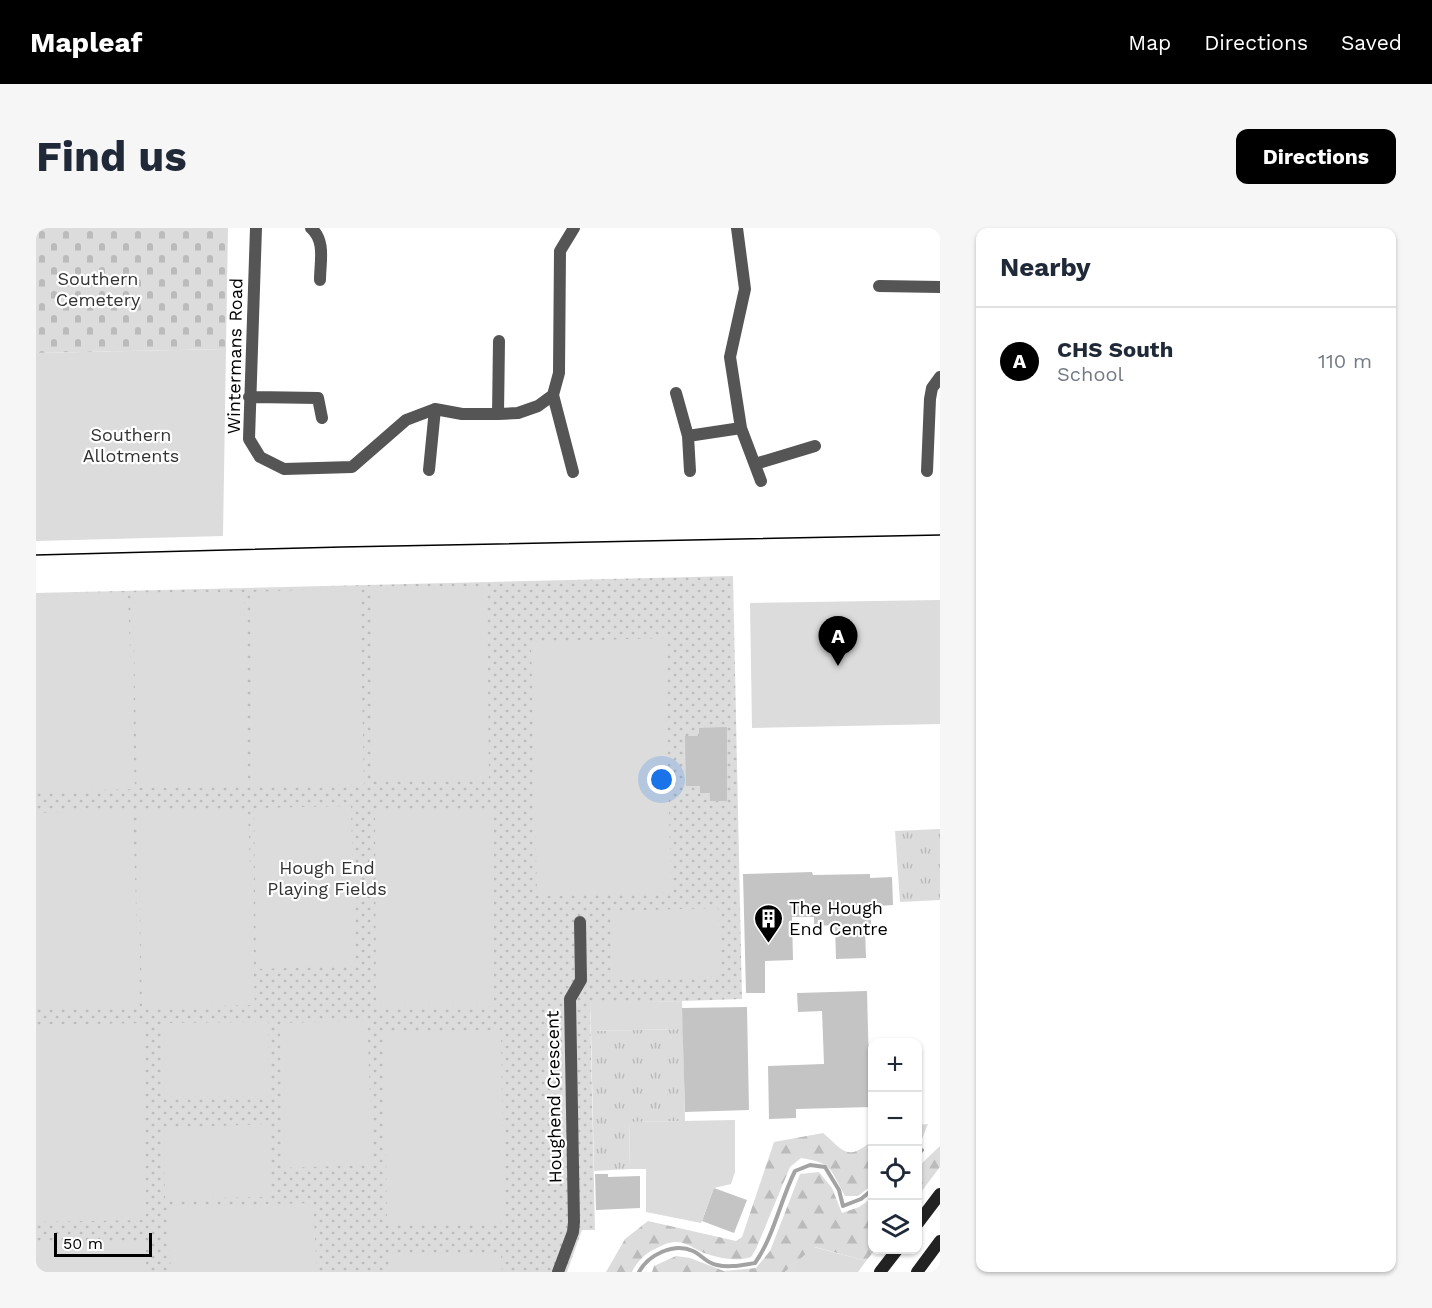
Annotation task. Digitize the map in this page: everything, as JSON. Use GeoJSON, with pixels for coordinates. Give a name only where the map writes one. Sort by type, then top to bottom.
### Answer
{"type":"FeatureCollection","features":[{"type":"Feature","properties":{"kind":"street","name":"Wintermans Road"},"geometry":{"type":"LineString","coordinates":[[256,228],[249,439],[260,457],[284,469],[352,467],[406,420],[435,409]]}},
{"type":"Feature","properties":{"kind":"street"},"geometry":{"type":"LineString","coordinates":[[311,228],[319,236],[321,243],[320,280]]}},
{"type":"Feature","properties":{"kind":"street"},"geometry":{"type":"LineString","coordinates":[[573,472],[553,395],[559,373],[560,251],[574,228]]}},
{"type":"Feature","properties":{"kind":"street"},"geometry":{"type":"LineString","coordinates":[[737,228],[745,289],[730,357],[741,428],[760,481]]}},
{"type":"Feature","properties":{"kind":"street"},"geometry":{"type":"LineString","coordinates":[[879,286],[940,286]]}},
{"type":"Feature","properties":{"kind":"street"},"geometry":{"type":"LineString","coordinates":[[498,414],[499,341]]}},
{"type":"Feature","properties":{"kind":"street"},"geometry":{"type":"LineString","coordinates":[[927,471],[930,399],[932,388],[940,377]]}},
{"type":"Feature","properties":{"kind":"street"},"geometry":{"type":"LineString","coordinates":[[676,393],[688,436],[690,471]]}},
{"type":"Feature","properties":{"kind":"street"},"geometry":{"type":"LineString","coordinates":[[429,470],[435,409],[462,414],[518,413],[538,406],[553,395]]}},
{"type":"Feature","properties":{"kind":"street"},"geometry":{"type":"LineString","coordinates":[[249,397],[318,398],[322,418]]}},
{"type":"Feature","properties":{"kind":"street"},"geometry":{"type":"LineString","coordinates":[[688,436],[741,428]]}},
{"type":"Feature","properties":{"kind":"street"},"geometry":{"type":"LineString","coordinates":[[754,464],[815,446]]}},
{"type":"Feature","properties":{"kind":"street","name":"Houghend Crescent"},"geometry":{"type":"LineString","coordinates":[[558,1272],[573,1232],[570,999],[581,980],[580,921]]}},
{"type":"Feature","properties":{"kind":"street"},"geometry":{"type":"LineString","coordinates":[[922,1218],[940,1194]]}},
{"type":"Feature","properties":{"kind":"street"},"geometry":{"type":"LineString","coordinates":[[917,1272],[940,1241]]}},
{"type":"Feature","properties":{"kind":"street"},"geometry":{"type":"LineString","coordinates":[[880,1272],[894,1254]]}},
{"type":"Feature","properties":{"kind":"green space","name":"Southern Cemetery"},"geometry":{"type":"Polygon","coordinates":[[[36,228],[228,228],[226,349],[36,353],[36,228]]]}},
{"type":"Feature","properties":{"kind":"green space","name":"Southern Allotments"},"geometry":{"type":"Polygon","coordinates":[[[226,349],[223,536],[36,541],[36,353],[226,349]]]}},
{"type":"Feature","properties":{"kind":"green space","name":"Hough End Playing Fields"},"geometry":{"type":"Polygon","coordinates":[[[733,576],[742,999],[590,1004],[595,1230],[582,1230],[567,1272],[36,1272],[36,593],[733,576]]]}},
{"type":"Feature","properties":{"kind":"green space"},"geometry":{"type":"Polygon","coordinates":[[[487,587],[489,779],[372,781],[371,588],[487,587]]]}},
{"type":"Feature","properties":{"kind":"green space"},"geometry":{"type":"Polygon","coordinates":[[[360,588],[364,784],[252,786],[250,592],[360,588]]]}},
{"type":"Feature","properties":{"kind":"green space"},"geometry":{"type":"Polygon","coordinates":[[[244,592],[248,787],[137,788],[133,593],[244,592]]]}},
{"type":"Feature","properties":{"kind":"green space"},"geometry":{"type":"Polygon","coordinates":[[[128,594],[135,789],[36,792],[36,596],[128,594]]]}},
{"type":"Feature","properties":{"kind":"green space"},"geometry":{"type":"Polygon","coordinates":[[[940,600],[940,724],[752,728],[750,603],[940,600]]]}},
{"type":"Feature","properties":{"kind":"green space"},"geometry":{"type":"Polygon","coordinates":[[[665,638],[671,892],[537,896],[531,642],[665,638]]]}},
{"type":"Feature","properties":{"kind":"green space"},"geometry":{"type":"Polygon","coordinates":[[[351,806],[355,966],[256,969],[254,808],[351,806]]]}},
{"type":"Feature","properties":{"kind":"green space"},"geometry":{"type":"Polygon","coordinates":[[[133,809],[139,1007],[36,1009],[36,813],[133,809]]]}},
{"type":"Feature","properties":{"kind":"green space"},"geometry":{"type":"Polygon","coordinates":[[[375,809],[494,809],[494,1006],[376,1006],[375,809]]]}},
{"type":"Feature","properties":{"kind":"green space"},"geometry":{"type":"Polygon","coordinates":[[[138,810],[248,810],[255,1005],[142,1008],[138,810]]]}},
{"type":"Feature","properties":{"kind":"green space"},"geometry":{"type":"Polygon","coordinates":[[[940,829],[940,900],[900,902],[895,831],[940,829]]]}},
{"type":"Feature","properties":{"kind":"green space"},"geometry":{"type":"Polygon","coordinates":[[[718,908],[720,976],[612,980],[610,911],[718,908]]]}},
{"type":"Feature","properties":{"kind":"green space"},"geometry":{"type":"Polygon","coordinates":[[[682,1001],[683,1029],[591,1031],[590,1003],[682,1001]]]}},
{"type":"Feature","properties":{"kind":"green space"},"geometry":{"type":"Polygon","coordinates":[[[367,1021],[373,1165],[282,1168],[280,1023],[367,1021]]]}},
{"type":"Feature","properties":{"kind":"green space"},"geometry":{"type":"Polygon","coordinates":[[[268,1022],[269,1096],[163,1096],[162,1023],[268,1022]]]}},
{"type":"Feature","properties":{"kind":"green space"},"geometry":{"type":"Polygon","coordinates":[[[143,1023],[146,1220],[36,1222],[36,1025],[143,1023]]]}},
{"type":"Feature","properties":{"kind":"green space"},"geometry":{"type":"Polygon","coordinates":[[[683,1029],[685,1121],[629,1122],[630,1169],[594,1171],[591,1031],[683,1029]]]}},
{"type":"Feature","properties":{"kind":"green space"},"geometry":{"type":"Polygon","coordinates":[[[501,1030],[504,1222],[387,1224],[384,1032],[501,1030]]]}},
{"type":"Feature","properties":{"kind":"green space"},"geometry":{"type":"Polygon","coordinates":[[[735,1120],[735,1172],[731,1184],[714,1188],[701,1223],[646,1212],[646,1169],[630,1169],[629,1122],[735,1120]]]}},
{"type":"Feature","properties":{"kind":"green space"},"geometry":{"type":"Polygon","coordinates":[[[269,1124],[269,1197],[165,1199],[163,1128],[269,1124]]]}},
{"type":"Feature","properties":{"kind":"green space"},"geometry":{"type":"Polygon","coordinates":[[[928,1124],[922,1139],[922,1125],[928,1124]]]}},
{"type":"Feature","properties":{"kind":"green space"},"geometry":{"type":"Polygon","coordinates":[[[823,1133],[846,1152],[857,1151],[868,1144],[868,1188],[858,1196],[845,1196],[833,1173],[825,1165],[801,1158],[790,1167],[751,1257],[722,1258],[704,1253],[684,1243],[674,1242],[664,1244],[648,1253],[637,1263],[632,1272],[606,1272],[625,1239],[648,1221],[736,1241],[742,1237],[774,1142],[823,1133]]]}},
{"type":"Feature","properties":{"kind":"green space"},"geometry":{"type":"Polygon","coordinates":[[[940,1146],[940,1167],[922,1191],[922,1163],[940,1146]]]}},
{"type":"Feature","properties":{"kind":"green space"},"geometry":{"type":"Polygon","coordinates":[[[819,1172],[832,1188],[842,1213],[859,1207],[868,1201],[868,1254],[872,1254],[866,1261],[815,1247],[785,1272],[652,1272],[654,1266],[676,1256],[690,1258],[724,1271],[756,1268],[770,1251],[800,1174],[819,1172]]]}},
{"type":"Feature","properties":{"kind":"green space"},"geometry":{"type":"Polygon","coordinates":[[[313,1203],[317,1272],[171,1272],[167,1207],[313,1203]]]}},
{"type":"Feature","properties":{"kind":"green space"},"geometry":{"type":"Polygon","coordinates":[[[146,1242],[146,1272],[36,1272],[36,1243],[146,1242]]]}},
{"type":"Feature","properties":{"kind":"green space"},"geometry":{"type":"Polygon","coordinates":[[[814,1247],[866,1261],[858,1272],[785,1272],[814,1247]]]}},
{"type":"Feature","properties":{"kind":"green space"},"geometry":{"type":"Polygon","coordinates":[[[501,1254],[502,1272],[391,1272],[391,1255],[501,1254]]]}},
{"type":"Feature","properties":{"kind":"building"},"geometry":{"type":"Polygon","coordinates":[[[727,727],[727,801],[710,801],[710,793],[700,793],[700,786],[686,786],[685,736],[699,736],[699,728],[727,727]]]}},
{"type":"Feature","properties":{"kind":"building","name":"The Hough End Centre"},"geometry":{"type":"Polygon","coordinates":[[[812,872],[813,875],[870,874],[870,878],[892,877],[893,905],[878,906],[878,911],[871,911],[871,927],[865,927],[866,958],[836,959],[835,925],[814,926],[814,917],[792,917],[793,960],[765,961],[765,993],[746,993],[743,874],[812,872]]]}},
{"type":"Feature","properties":{"kind":"building"},"geometry":{"type":"Polygon","coordinates":[[[867,991],[868,1107],[796,1109],[796,1118],[769,1119],[768,1066],[824,1064],[822,1011],[798,1012],[797,993],[867,991]]]}},
{"type":"Feature","properties":{"kind":"building"},"geometry":{"type":"Polygon","coordinates":[[[747,1007],[749,1110],[685,1112],[682,1008],[747,1007]]]}},
{"type":"Feature","properties":{"kind":"building"},"geometry":{"type":"Polygon","coordinates":[[[595,1174],[608,1174],[608,1177],[640,1176],[640,1208],[596,1210],[595,1174]]]}},
{"type":"Feature","properties":{"kind":"building"},"geometry":{"type":"Polygon","coordinates":[[[714,1188],[747,1200],[734,1233],[702,1221],[714,1188]]]}},
{"type":"Feature","properties":{"kind":"waterway"},"geometry":{"type":"LineString","coordinates":[[639,1272],[655,1256],[678,1248],[693,1251],[710,1263],[722,1266],[755,1263],[762,1253],[795,1171],[810,1165],[825,1167],[839,1190],[843,1206],[861,1199],[868,1193]]}},
{"type":"Feature","properties":{"kind":"tram line"},"geometry":{"type":"LineString","coordinates":[[36,555],[940,535]]}},
{"type":"Feature","properties":{"kind":"place","name":"CHS South"},"geometry":{"type":"Point","coordinates":[838,666]}},
{"type":"Feature","properties":{"kind":"place","name":"The Hough End Centre"},"geometry":{"type":"Point","coordinates":[768,944]}}]}
